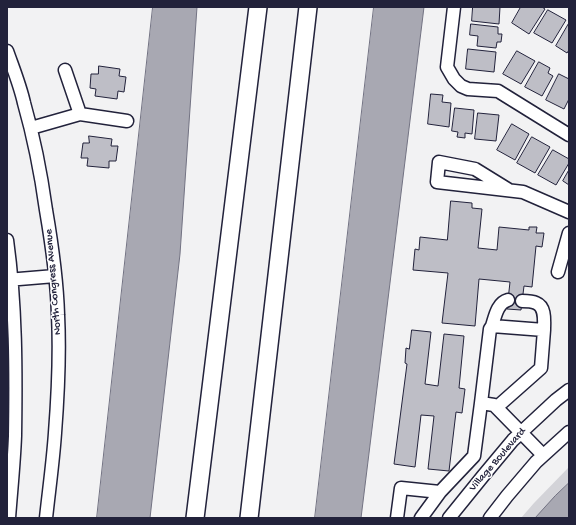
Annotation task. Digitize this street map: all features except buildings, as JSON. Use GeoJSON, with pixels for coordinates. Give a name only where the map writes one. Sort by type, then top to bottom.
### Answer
{"type":"FeatureCollection","features":[{"type":"Feature","properties":{"kind":"highway"},"geometry":{"type":"LineString","coordinates":[[195,518],[258,7]]}},
{"type":"Feature","properties":{"kind":"highway"},"geometry":{"type":"LineString","coordinates":[[249,518],[308,7]]}},
{"type":"Feature","properties":{"kind":"street"},"geometry":{"type":"LineString","coordinates":[[454,7],[447,67],[454,79],[468,90],[498,91],[569,135]]}},
{"type":"Feature","properties":{"kind":"street","name":"North Congress Avenue"},"geometry":{"type":"LineString","coordinates":[[7,51],[24,101],[31,128],[43,186],[55,276],[58,315],[58,390],[46,518]]}},
{"type":"Feature","properties":{"kind":"street"},"geometry":{"type":"LineString","coordinates":[[65,70],[80,114]]}},
{"type":"Feature","properties":{"kind":"street"},"geometry":{"type":"LineString","coordinates":[[31,128],[80,114],[127,121]]}},
{"type":"Feature","properties":{"kind":"street"},"geometry":{"type":"LineString","coordinates":[[509,190],[475,169],[439,162],[437,182],[523,192],[569,212]]}},
{"type":"Feature","properties":{"kind":"street"},"geometry":{"type":"LineString","coordinates":[[558,272],[569,233]]}},
{"type":"Feature","properties":{"kind":"street"},"geometry":{"type":"LineString","coordinates":[[7,240],[10,263],[9,280],[15,343],[15,437],[9,475],[9,518]]}},
{"type":"Feature","properties":{"kind":"street"},"geometry":{"type":"LineString","coordinates":[[9,280],[55,276]]}},
{"type":"Feature","properties":{"kind":"street"},"geometry":{"type":"LineString","coordinates":[[421,518],[440,492],[474,456],[490,330],[498,310],[504,301],[508,300]]}},
{"type":"Feature","properties":{"kind":"street"},"geometry":{"type":"LineString","coordinates":[[496,407],[542,368],[544,316],[541,308],[536,303],[522,301]]}},
{"type":"Feature","properties":{"kind":"street"},"geometry":{"type":"LineString","coordinates":[[492,326],[544,330]]}},
{"type":"Feature","properties":{"kind":"street","name":"Village Boulevard"},"geometry":{"type":"LineString","coordinates":[[449,518],[513,440],[569,390]]}},
{"type":"Feature","properties":{"kind":"street"},"geometry":{"type":"LineString","coordinates":[[481,403],[494,405],[543,455]]}},
{"type":"Feature","properties":{"kind":"street"},"geometry":{"type":"LineString","coordinates":[[490,518],[536,462],[569,432]]}},
{"type":"Feature","properties":{"kind":"street"},"geometry":{"type":"LineString","coordinates":[[397,518],[401,488],[440,492]]}},
{"type":"Feature","properties":{"kind":"shaded area"},"geometry":{"type":"Polygon","coordinates":[[[153,7],[197,7],[180,254],[150,518],[97,518],[153,7]]]}},
{"type":"Feature","properties":{"kind":"shaded area"},"geometry":{"type":"Polygon","coordinates":[[[374,7],[424,7],[361,518],[315,518],[374,7]]]}},
{"type":"Feature","properties":{"kind":"shaded area"},"geometry":{"type":"Polygon","coordinates":[[[569,467],[569,518],[521,518],[534,503],[569,467]]]}},
{"type":"Feature","properties":{"kind":"shaded area"},"geometry":{"type":"Polygon","coordinates":[[[569,483],[569,518],[535,518],[555,496],[569,483]]]}}]}
